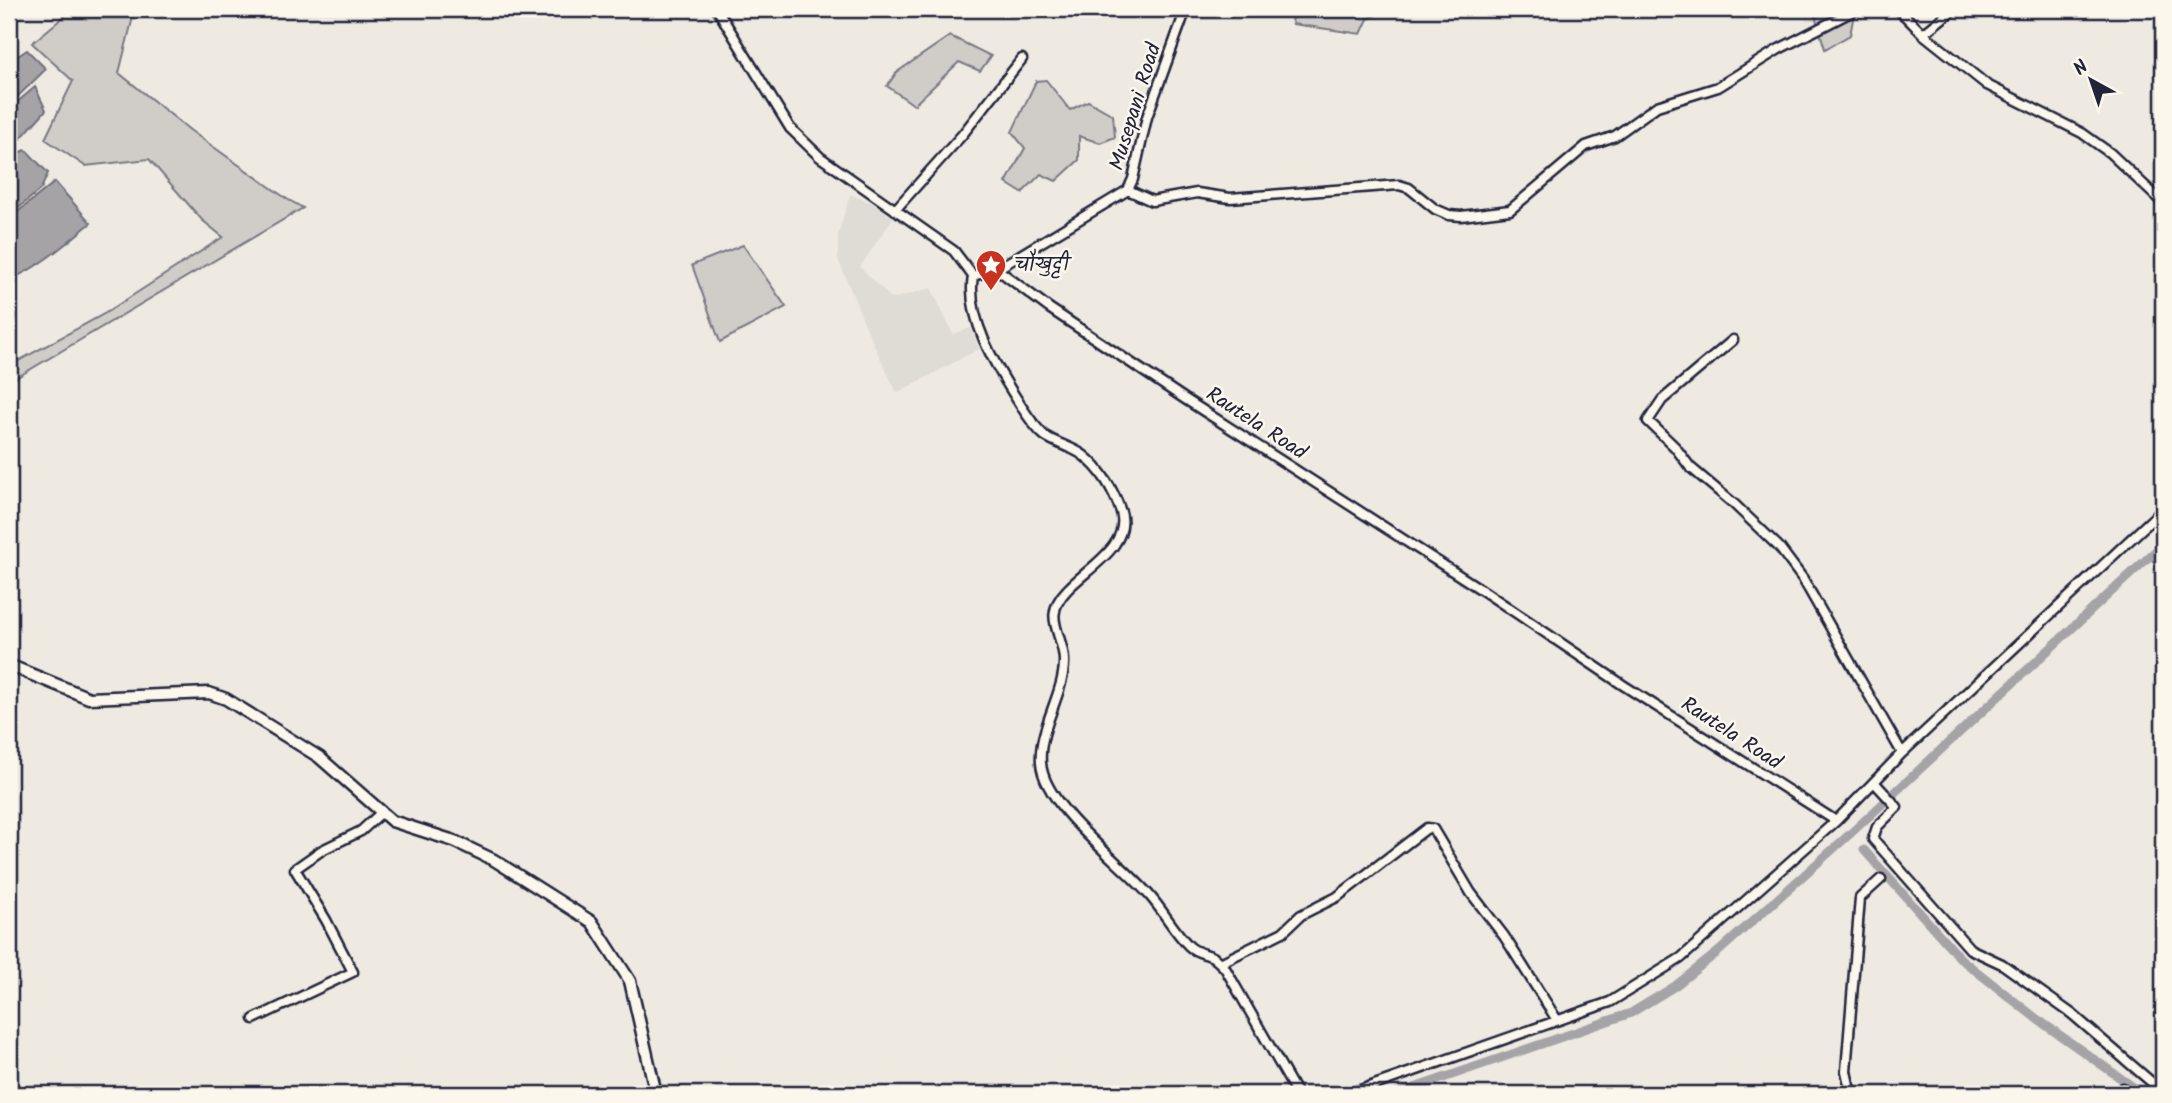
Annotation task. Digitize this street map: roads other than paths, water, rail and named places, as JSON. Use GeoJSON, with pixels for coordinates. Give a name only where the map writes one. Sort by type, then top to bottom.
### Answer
{"type":"FeatureCollection","features":[{"type":"Feature","properties":{"kind":"street"},"geometry":{"type":"LineString","coordinates":[[717,9],[790,128],[820,157],[954,251],[973,276],[971,288],[976,315],[1000,373],[1024,411],[1044,435],[1082,454],[1097,468],[1113,491],[1122,515],[1122,531],[1115,546],[1064,592],[1056,606],[1054,627],[1064,660],[1045,732],[1040,761],[1043,780],[1057,803],[1151,897],[1192,949],[1213,957],[1225,968],[1297,1094]]}},
{"type":"Feature","properties":{"kind":"street","name":"Musepani Road"},"geometry":{"type":"LineString","coordinates":[[997,269],[1128,190],[1147,117],[1186,9]]}},
{"type":"Feature","properties":{"kind":"street"},"geometry":{"type":"LineString","coordinates":[[1128,190],[1153,201],[1197,193],[1230,198],[1399,185],[1409,188],[1435,209],[1449,215],[1510,210],[1586,146],[1615,136],[1657,106],[1718,87],[1779,49],[1857,9]]}},
{"type":"Feature","properties":{"kind":"street"},"geometry":{"type":"LineString","coordinates":[[1898,9],[1923,34],[1987,85],[2082,133],[2110,153],[2163,203]]}},
{"type":"Feature","properties":{"kind":"street"},"geometry":{"type":"LineString","coordinates":[[1923,34],[1954,9]]}},
{"type":"Feature","properties":{"kind":"street"},"geometry":{"type":"LineString","coordinates":[[894,210],[962,135],[1022,59]]}},
{"type":"Feature","properties":{"kind":"street"},"geometry":{"type":"LineString","coordinates":[[973,276],[997,269]]}},
{"type":"Feature","properties":{"kind":"street","name":"Rautela Road"},"geometry":{"type":"LineString","coordinates":[[997,269],[1049,308],[1176,393],[1836,821]]}},
{"type":"Feature","properties":{"kind":"street"},"geometry":{"type":"LineString","coordinates":[[1733,340],[1662,400],[1648,421],[1675,447],[1690,467],[1779,547],[1803,579],[1902,753]]}},
{"type":"Feature","properties":{"kind":"street"},"geometry":{"type":"LineString","coordinates":[[1349,1094],[1610,1002],[1681,958],[1876,784],[1902,753],[2163,509]]}},
{"type":"Feature","properties":{"kind":"street"},"geometry":{"type":"LineString","coordinates":[[9,663],[89,698],[209,693],[226,699],[319,757],[392,821],[454,841],[494,860],[592,922],[630,981],[656,1094]]}},
{"type":"Feature","properties":{"kind":"street"},"geometry":{"type":"LineString","coordinates":[[1876,784],[1897,807],[1877,827],[1873,839],[1970,949],[2002,964],[2072,1014],[2163,1092]]}},
{"type":"Feature","properties":{"kind":"street"},"geometry":{"type":"LineString","coordinates":[[254,1019],[353,972],[295,869],[322,850],[361,831],[382,812]]}},
{"type":"Feature","properties":{"kind":"street"},"geometry":{"type":"LineString","coordinates":[[1220,963],[1283,932],[1301,915],[1337,897],[1427,828],[1433,829],[1471,893],[1504,936],[1557,1020]]}},
{"type":"Feature","properties":{"kind":"street"},"geometry":{"type":"LineString","coordinates":[[1851,1094],[1846,1071],[1860,898],[1881,879]]}},
{"type":"Feature","properties":{"kind":"waterway"},"geometry":{"type":"LineString","coordinates":[[1397,1094],[1631,1013],[1675,986],[1718,952],[1851,833],[2163,544]]}},
{"type":"Feature","properties":{"kind":"waterway"},"geometry":{"type":"LineString","coordinates":[[2150,557],[2155,563]]}},
{"type":"Feature","properties":{"kind":"waterway"},"geometry":{"type":"LineString","coordinates":[[1864,850],[1961,959],[2037,1019],[2143,1094]]}},
{"type":"Feature","properties":{"kind":"place","name":"चौखुट्टी"},"geometry":{"type":"Point","coordinates":[991,292]}}]}
